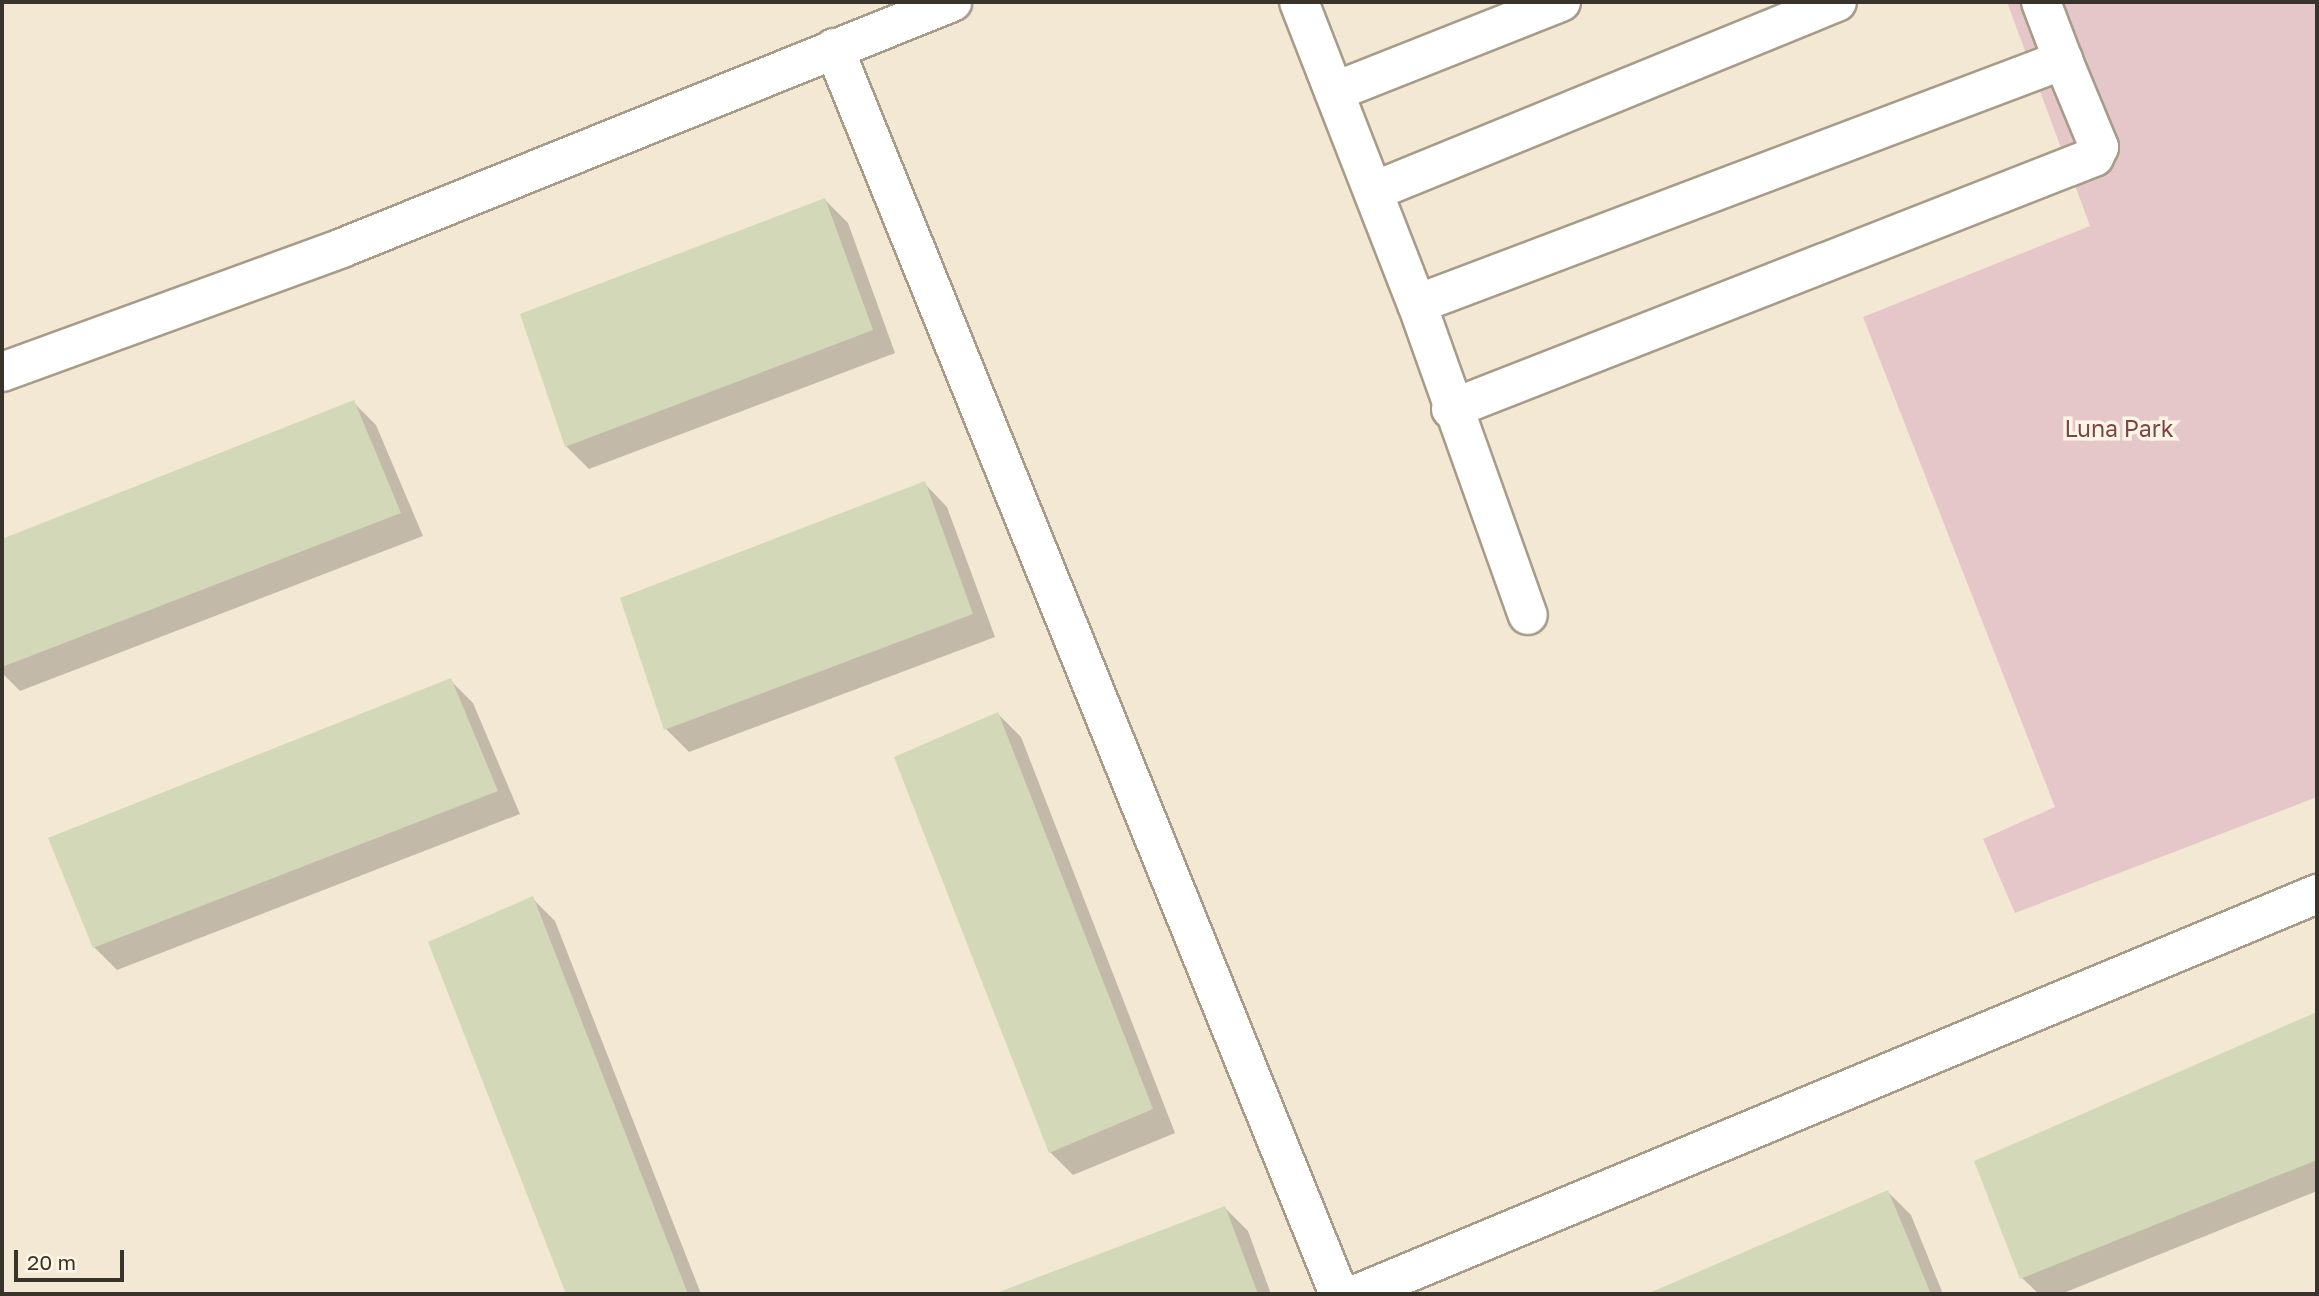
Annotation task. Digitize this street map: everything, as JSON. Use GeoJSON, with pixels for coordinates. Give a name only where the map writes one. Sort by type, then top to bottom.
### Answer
{"type":"FeatureCollection","features":[{"type":"Feature","properties":{"kind":"street"},"geometry":{"type":"LineString","coordinates":[[2,372],[342,248],[952,2]]}},
{"type":"Feature","properties":{"kind":"street"},"geometry":{"type":"LineString","coordinates":[[1299,2],[1417,304],[1451,409],[1528,615]]}},
{"type":"Feature","properties":{"kind":"street"},"geometry":{"type":"LineString","coordinates":[[1336,91],[1561,2]]}},
{"type":"Feature","properties":{"kind":"street"},"geometry":{"type":"LineString","coordinates":[[1374,191],[1837,2]]}},
{"type":"Feature","properties":{"kind":"street"},"geometry":{"type":"LineString","coordinates":[[1451,409],[2094,157],[2099,147],[2041,2]]}},
{"type":"Feature","properties":{"kind":"street"},"geometry":{"type":"LineString","coordinates":[[834,48],[1339,1294]]}},
{"type":"Feature","properties":{"kind":"street"},"geometry":{"type":"LineString","coordinates":[[1417,304],[2063,60]]}},
{"type":"Feature","properties":{"kind":"street"},"geometry":{"type":"LineString","coordinates":[[1357,1294],[2317,894]]}},
{"type":"Feature","properties":{"kind":"green space","name":"Luna Park"},"geometry":{"type":"Polygon","coordinates":[[[2007,2],[2317,2],[2317,797],[2015,913],[1983,839],[2055,807],[1863,317],[2090,226],[2007,2]]]}},
{"type":"Feature","properties":{"kind":"building"},"geometry":{"type":"Polygon","coordinates":[[[825,198],[873,330],[565,447],[520,314],[825,198]]]}},
{"type":"Feature","properties":{"kind":"building"},"geometry":{"type":"Polygon","coordinates":[[[354,400],[401,513],[2,667],[2,539],[354,400]]]}},
{"type":"Feature","properties":{"kind":"building"},"geometry":{"type":"Polygon","coordinates":[[[925,481],[973,614],[664,730],[620,598],[925,481]]]}},
{"type":"Feature","properties":{"kind":"building"},"geometry":{"type":"Polygon","coordinates":[[[451,678],[498,791],[93,948],[48,838],[451,678]]]}},
{"type":"Feature","properties":{"kind":"building"},"geometry":{"type":"Polygon","coordinates":[[[998,712],[1153,1109],[1049,1153],[894,757],[998,712]]]}},
{"type":"Feature","properties":{"kind":"building"},"geometry":{"type":"Polygon","coordinates":[[[533,896],[688,1294],[566,1294],[428,942],[533,896]]]}},
{"type":"Feature","properties":{"kind":"building"},"geometry":{"type":"Polygon","coordinates":[[[2317,1012],[2317,1160],[2020,1279],[1974,1161],[2317,1012]]]}},
{"type":"Feature","properties":{"kind":"building"},"geometry":{"type":"Polygon","coordinates":[[[1888,1190],[1931,1294],[1647,1294],[1888,1190]]]}},
{"type":"Feature","properties":{"kind":"building"},"geometry":{"type":"Polygon","coordinates":[[[1225,1206],[1258,1294],[994,1294],[1225,1206]]]}}]}
